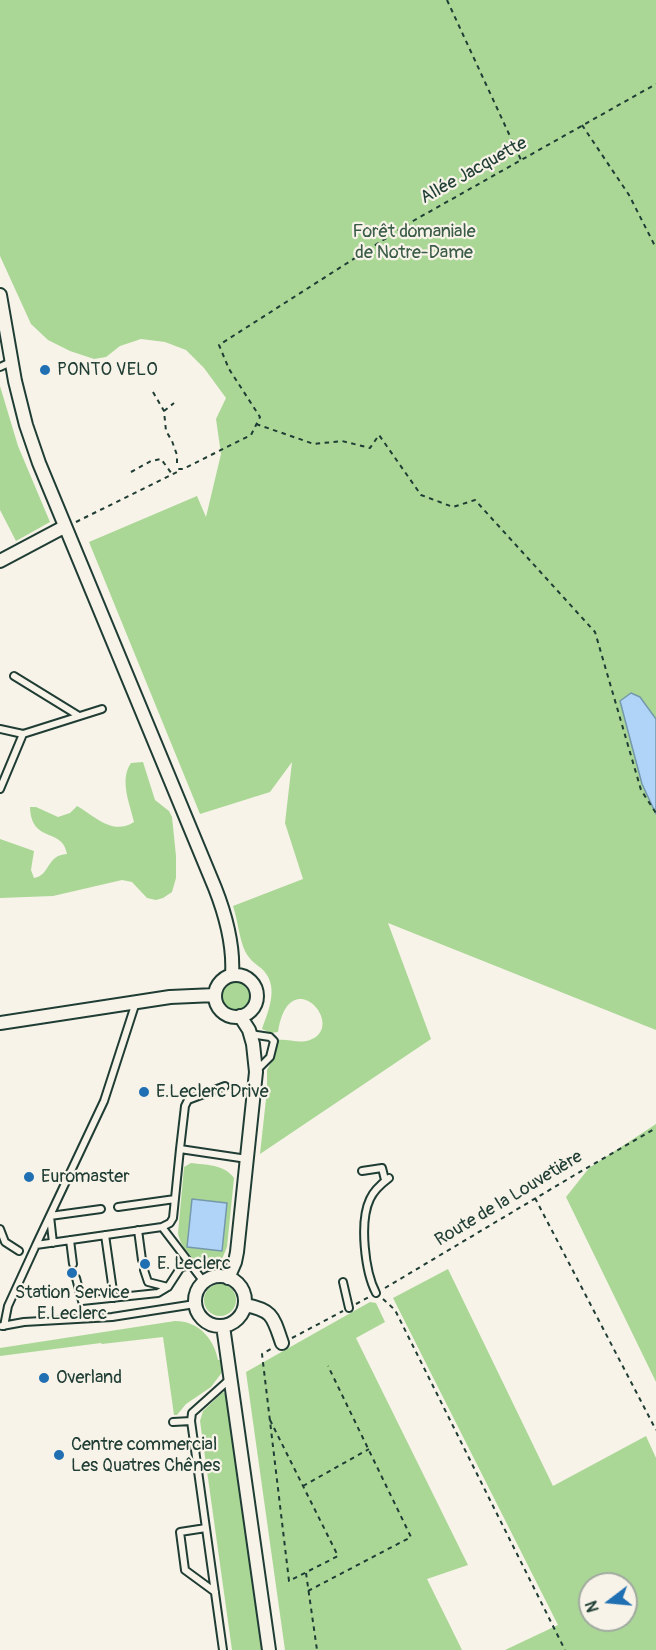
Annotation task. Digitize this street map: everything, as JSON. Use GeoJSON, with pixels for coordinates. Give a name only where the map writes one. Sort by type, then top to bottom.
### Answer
{"type":"FeatureCollection","features":[{"type":"Feature","properties":{"kind":"street"},"geometry":{"type":"LineString","coordinates":[[0,296],[6,364],[32,445],[218,896],[231,945],[232,975]]}},
{"type":"Feature","properties":{"kind":"street"},"geometry":{"type":"LineString","coordinates":[[0,561],[64,527]]}},
{"type":"Feature","properties":{"kind":"street"},"geometry":{"type":"LineString","coordinates":[[232,975],[246,977],[255,988],[255,1002],[252,1008],[240,1016],[223,1012],[216,1001],[218,984],[232,975]]}},
{"type":"Feature","properties":{"kind":"street"},"geometry":{"type":"LineString","coordinates":[[0,1023],[170,997],[215,995]]}},
{"type":"Feature","properties":{"kind":"street"},"geometry":{"type":"LineString","coordinates":[[228,1278],[237,1252],[256,1072],[250,1034],[240,1016]]}},
{"type":"Feature","properties":{"kind":"street"},"geometry":{"type":"LineString","coordinates":[[219,1276],[228,1278],[241,1288],[245,1305],[237,1320],[223,1326],[210,1324],[200,1316],[195,1304],[196,1296],[204,1282],[219,1276]]}},
{"type":"Feature","properties":{"kind":"street"},"geometry":{"type":"LineString","coordinates":[[245,1305],[263,1308],[270,1314],[282,1343]]}},
{"type":"Feature","properties":{"kind":"street"},"geometry":{"type":"LineString","coordinates":[[223,1326],[269,1650]]}},
{"type":"Feature","properties":{"kind":"lane"},"geometry":{"type":"LineString","coordinates":[[14,676],[80,716]]}},
{"type":"Feature","properties":{"kind":"lane"},"geometry":{"type":"LineString","coordinates":[[0,729],[23,734],[102,709]]}},
{"type":"Feature","properties":{"kind":"lane"},"geometry":{"type":"LineString","coordinates":[[0,789],[23,734]]}},
{"type":"Feature","properties":{"kind":"lane"},"geometry":{"type":"LineString","coordinates":[[136,1002],[104,1101],[8,1306],[2,1327],[24,1322],[112,1317],[195,1304]]}},
{"type":"Feature","properties":{"kind":"lane"},"geometry":{"type":"LineString","coordinates":[[250,1034],[270,1037],[274,1041],[270,1057],[256,1072]]}},
{"type":"Feature","properties":{"kind":"lane"},"geometry":{"type":"LineString","coordinates":[[36,1245],[162,1227],[170,1223],[173,1218],[185,1106],[188,1100],[225,1086]]}},
{"type":"Feature","properties":{"kind":"lane"},"geometry":{"type":"LineString","coordinates":[[180,1149],[248,1159]]}},
{"type":"Feature","properties":{"kind":"lane"},"geometry":{"type":"LineString","coordinates":[[362,1171],[382,1168],[387,1179],[376,1189],[369,1200],[364,1225],[371,1285],[376,1293]]}},
{"type":"Feature","properties":{"kind":"lane"},"geometry":{"type":"LineString","coordinates":[[118,1207],[175,1199]]}},
{"type":"Feature","properties":{"kind":"lane"},"geometry":{"type":"LineString","coordinates":[[50,1216],[101,1209]]}},
{"type":"Feature","properties":{"kind":"lane"},"geometry":{"type":"LineString","coordinates":[[50,1216],[53,1242]]}},
{"type":"Feature","properties":{"kind":"lane"},"geometry":{"type":"LineString","coordinates":[[162,1227],[204,1282]]}},
{"type":"Feature","properties":{"kind":"lane"},"geometry":{"type":"LineString","coordinates":[[0,1229],[5,1242],[19,1251]]}},
{"type":"Feature","properties":{"kind":"lane"},"geometry":{"type":"LineString","coordinates":[[138,1230],[142,1260]]}},
{"type":"Feature","properties":{"kind":"lane"},"geometry":{"type":"LineString","coordinates":[[105,1235],[114,1298]]}},
{"type":"Feature","properties":{"kind":"lane"},"geometry":{"type":"LineString","coordinates":[[70,1240],[73,1264]]}},
{"type":"Feature","properties":{"kind":"lane"},"geometry":{"type":"LineString","coordinates":[[0,1249],[5,1242]]}},
{"type":"Feature","properties":{"kind":"lane"},"geometry":{"type":"LineString","coordinates":[[76,1278],[82,1302],[159,1293],[168,1287],[181,1267],[191,1265]]}},
{"type":"Feature","properties":{"kind":"lane"},"geometry":{"type":"LineString","coordinates":[[144,1270],[148,1282],[168,1287]]}},
{"type":"Feature","properties":{"kind":"lane"},"geometry":{"type":"LineString","coordinates":[[343,1282],[349,1308]]}},
{"type":"Feature","properties":{"kind":"lane"},"geometry":{"type":"LineString","coordinates":[[223,1650],[191,1421],[192,1413],[231,1379]]}},
{"type":"Feature","properties":{"kind":"lane"},"geometry":{"type":"LineString","coordinates":[[173,1422],[191,1421]]}},
{"type":"Feature","properties":{"kind":"lane"},"geometry":{"type":"LineString","coordinates":[[206,1528],[180,1532],[185,1570],[215,1592]]}},
{"type":"Feature","properties":{"kind":"path"},"geometry":{"type":"LineString","coordinates":[[447,0],[521,160]]}},
{"type":"Feature","properties":{"kind":"path","name":"Allée Jacquette"},"geometry":{"type":"LineString","coordinates":[[256,424],[260,417],[229,369],[219,345],[413,220],[656,84]]}},
{"type":"Feature","properties":{"kind":"path"},"geometry":{"type":"LineString","coordinates":[[582,125],[629,195],[656,248]]}},
{"type":"Feature","properties":{"kind":"path"},"geometry":{"type":"LineString","coordinates":[[64,527],[177,472],[177,455],[166,431],[164,411],[153,392]]}},
{"type":"Feature","properties":{"kind":"path"},"geometry":{"type":"LineString","coordinates":[[164,411],[174,403]]}},
{"type":"Feature","properties":{"kind":"path"},"geometry":{"type":"LineString","coordinates":[[177,468],[183,469],[251,435],[256,424],[314,444],[342,441],[370,448],[379,435],[421,495],[453,507],[475,500],[595,632],[641,790],[656,813]]}},
{"type":"Feature","properties":{"kind":"path"},"geometry":{"type":"LineString","coordinates":[[131,472],[151,461],[161,459],[172,474]]}},
{"type":"Feature","properties":{"kind":"path","name":"Route de la Louvetière"},"geometry":{"type":"LineString","coordinates":[[270,1420],[262,1354],[376,1293],[656,1128]]}},
{"type":"Feature","properties":{"kind":"path"},"geometry":{"type":"LineString","coordinates":[[535,1198],[656,1430]]}},
{"type":"Feature","properties":{"kind":"path"},"geometry":{"type":"LineString","coordinates":[[376,1293],[395,1310],[565,1650]]}},
{"type":"Feature","properties":{"kind":"path"},"geometry":{"type":"LineString","coordinates":[[308,1591],[411,1537],[328,1366]]}},
{"type":"Feature","properties":{"kind":"path"},"geometry":{"type":"LineString","coordinates":[[270,1420],[338,1556],[289,1581],[270,1420]]}},
{"type":"Feature","properties":{"kind":"path"},"geometry":{"type":"LineString","coordinates":[[303,1486],[369,1449]]}},
{"type":"Feature","properties":{"kind":"path"},"geometry":{"type":"LineString","coordinates":[[306,1573],[316,1650]]}},
{"type":"Feature","properties":{"kind":"green space","name":"Forêt domaniale de Notre-Dame"},"geometry":{"type":"Polygon","coordinates":[[[0,0],[656,0],[656,1030],[388,923],[431,1039],[260,1154],[267,1070],[274,1057],[278,1040],[302,1042],[310,1040],[320,1033],[323,1023],[319,1012],[303,999],[293,1001],[284,1011],[278,1032],[271,1033],[262,1029],[272,989],[267,975],[245,951],[233,906],[303,879],[285,823],[292,762],[270,792],[200,814],[89,542],[197,496],[206,517],[221,454],[216,419],[226,398],[204,368],[186,350],[165,342],[141,339],[120,346],[106,357],[94,359],[48,340],[31,324],[0,256],[0,0]]]}},
{"type":"Feature","properties":{"kind":"green space"},"geometry":{"type":"Polygon","coordinates":[[[0,386],[18,446],[50,522],[16,541],[0,510],[0,386]]]}},
{"type":"Feature","properties":{"kind":"green space"},"geometry":{"type":"Polygon","coordinates":[[[143,762],[155,800],[169,811],[172,817],[176,878],[172,892],[156,900],[147,898],[132,882],[122,880],[53,896],[0,898],[0,839],[34,851],[31,870],[34,878],[43,873],[55,858],[67,854],[60,840],[36,826],[30,807],[36,807],[58,817],[70,813],[77,806],[111,826],[126,826],[134,822],[126,792],[126,777],[131,763],[143,762]]]}},
{"type":"Feature","properties":{"kind":"green space"},"geometry":{"type":"Polygon","coordinates":[[[235,980],[246,985],[251,996],[246,1007],[235,1012],[224,1007],[219,996],[224,985],[235,980]]]}},
{"type":"Feature","properties":{"kind":"green space"},"geometry":{"type":"Polygon","coordinates":[[[656,1124],[656,1382],[566,1197],[589,1168],[656,1124]]]}},
{"type":"Feature","properties":{"kind":"green space"},"geometry":{"type":"Polygon","coordinates":[[[191,1163],[220,1168],[234,1178],[227,1247],[222,1259],[208,1269],[189,1254],[178,1233],[184,1167],[191,1163]]]}},
{"type":"Feature","properties":{"kind":"green space"},"geometry":{"type":"Polygon","coordinates":[[[448,1269],[553,1486],[646,1436],[656,1458],[656,1650],[505,1650],[558,1625],[393,1298],[448,1269]]]}},
{"type":"Feature","properties":{"kind":"green space"},"geometry":{"type":"Polygon","coordinates":[[[220,1284],[231,1289],[236,1300],[231,1311],[220,1316],[209,1311],[204,1300],[209,1289],[220,1284]]]}},
{"type":"Feature","properties":{"kind":"green space"},"geometry":{"type":"Polygon","coordinates":[[[370,1302],[376,1303],[385,1322],[356,1338],[468,1565],[427,1579],[462,1650],[285,1650],[246,1372],[370,1302]]]}},
{"type":"Feature","properties":{"kind":"green space"},"geometry":{"type":"Polygon","coordinates":[[[175,1321],[191,1324],[209,1338],[218,1360],[222,1360],[223,1371],[211,1387],[186,1404],[177,1415],[174,1415],[163,1337],[0,1356],[0,1348],[175,1321]]]}},
{"type":"Feature","properties":{"kind":"green space"},"geometry":{"type":"Polygon","coordinates":[[[223,1392],[227,1395],[262,1650],[232,1650],[200,1421],[203,1411],[223,1392]]]}},
{"type":"Feature","properties":{"kind":"water"},"geometry":{"type":"Polygon","coordinates":[[[631,693],[640,697],[656,719],[656,814],[642,784],[620,701],[631,693]]]}},
{"type":"Feature","properties":{"kind":"water"},"geometry":{"type":"Polygon","coordinates":[[[192,1199],[227,1203],[222,1251],[187,1247],[192,1199]]]}},
{"type":"Feature","properties":{"kind":"place","name":"PONTO VELO"},"geometry":{"type":"Point","coordinates":[45,370]}},
{"type":"Feature","properties":{"kind":"place","name":"E.Leclerc Drive"},"geometry":{"type":"Point","coordinates":[144,1092]}},
{"type":"Feature","properties":{"kind":"place","name":"Euromaster"},"geometry":{"type":"Point","coordinates":[29,1177]}},
{"type":"Feature","properties":{"kind":"place","name":"E. Leclerc"},"geometry":{"type":"Point","coordinates":[145,1264]}},
{"type":"Feature","properties":{"kind":"place","name":"Station Service E.Leclerc"},"geometry":{"type":"Point","coordinates":[72,1273]}},
{"type":"Feature","properties":{"kind":"place","name":"Overland"},"geometry":{"type":"Point","coordinates":[44,1378]}},
{"type":"Feature","properties":{"kind":"place","name":"Centre commercial Les Quatres Chênes"},"geometry":{"type":"Point","coordinates":[59,1455]}}]}
